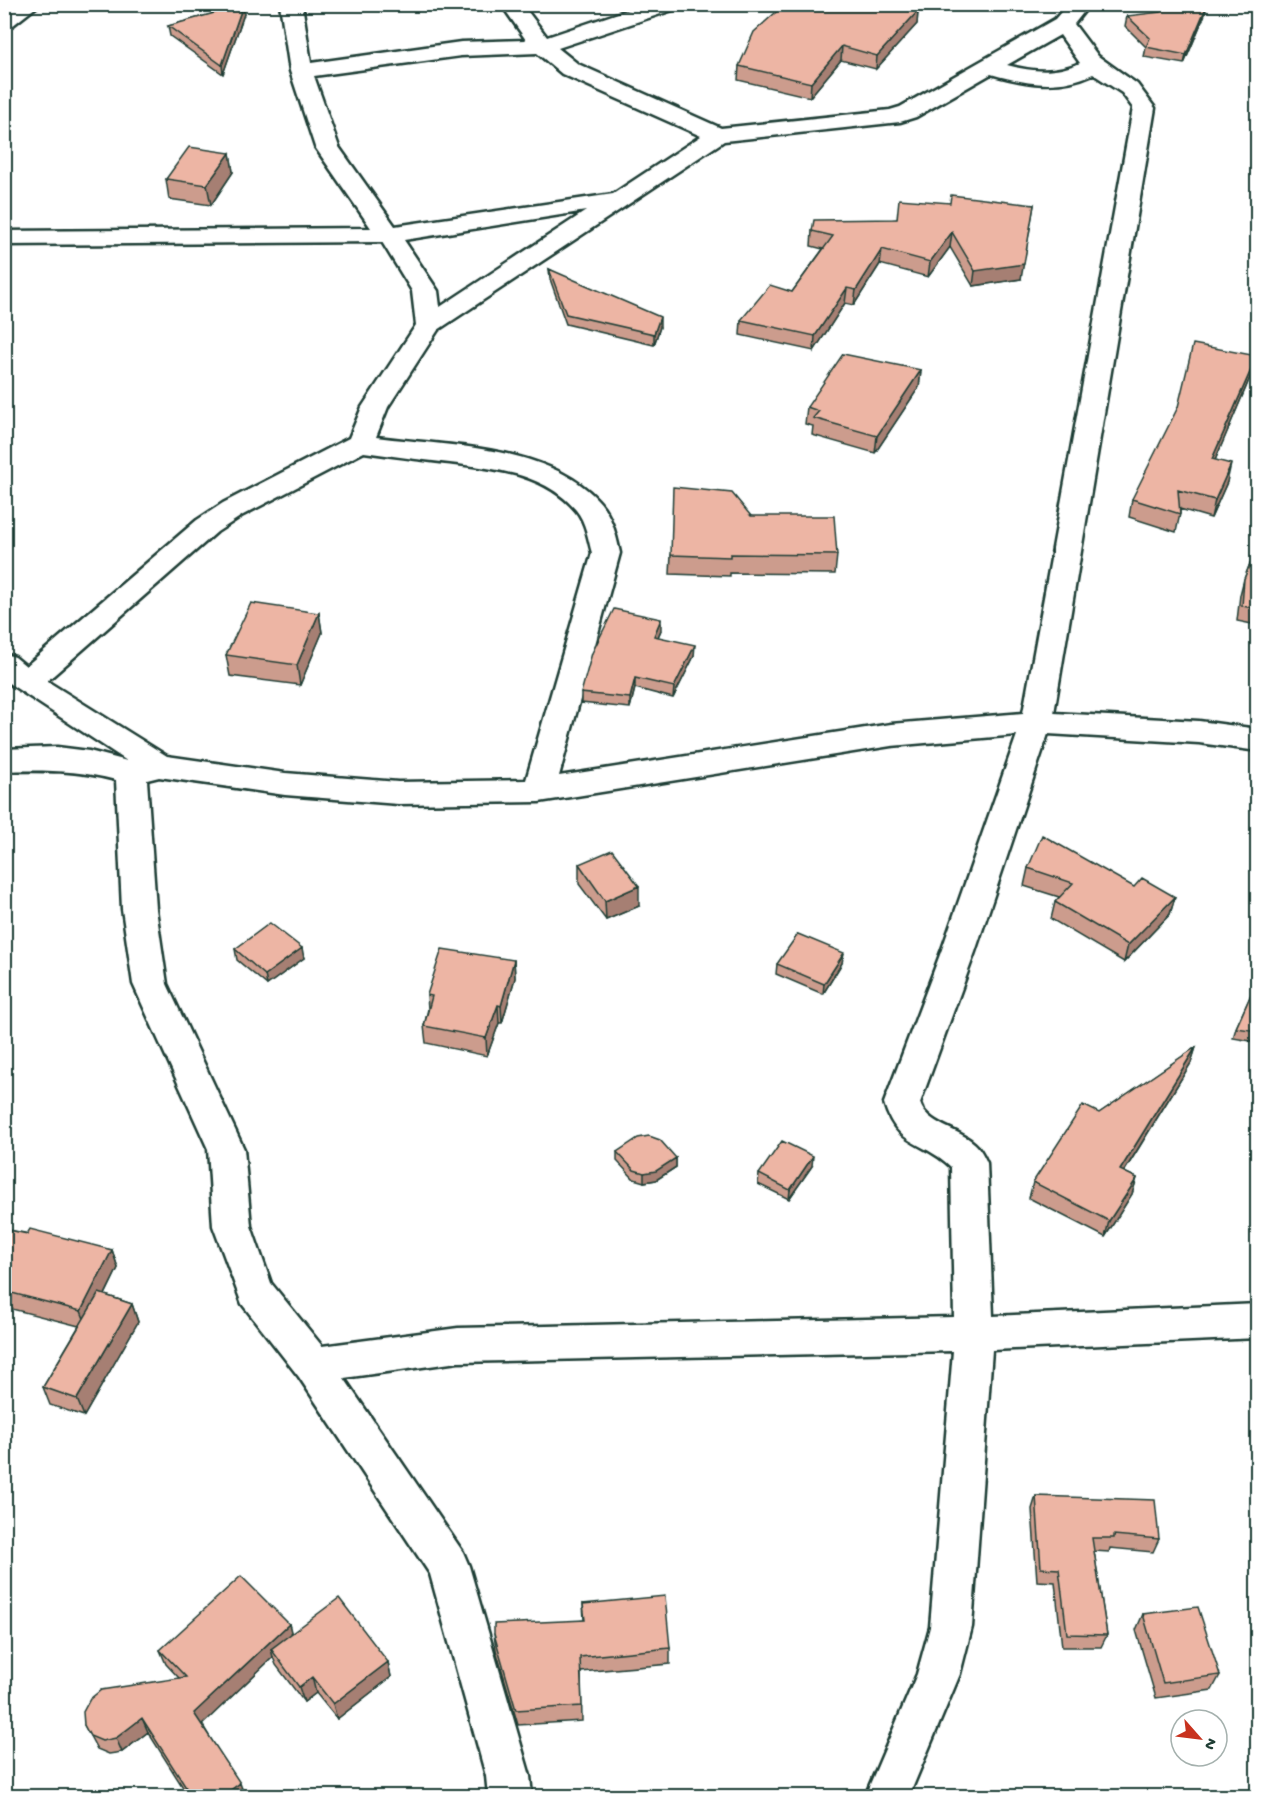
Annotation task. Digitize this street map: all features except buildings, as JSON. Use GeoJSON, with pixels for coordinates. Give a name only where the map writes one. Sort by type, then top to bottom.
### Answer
{"type":"FeatureCollection","features":[{"type":"Feature","properties":{"kind":"street"},"geometry":{"type":"LineString","coordinates":[[4,21],[30,4]]}},
{"type":"Feature","properties":{"kind":"street"},"geometry":{"type":"LineString","coordinates":[[291,4],[301,71],[327,147],[406,259],[425,291],[429,325]]}},
{"type":"Feature","properties":{"kind":"street"},"geometry":{"type":"LineString","coordinates":[[511,4],[542,46],[570,69],[718,135]]}},
{"type":"Feature","properties":{"kind":"street"},"geometry":{"type":"LineString","coordinates":[[301,71],[461,49],[542,46],[668,4]]}},
{"type":"Feature","properties":{"kind":"street"},"geometry":{"type":"LineString","coordinates":[[360,443],[375,407],[429,325],[718,135],[892,117],[908,112],[1063,24],[1080,4]]}},
{"type":"Feature","properties":{"kind":"street"},"geometry":{"type":"LineString","coordinates":[[887,1797],[938,1674],[951,1627],[974,1334],[969,1163],[959,1152],[912,1123],[903,1113],[902,1103],[958,952],[1037,723],[1144,108],[1140,98],[1130,89],[1094,65],[1063,24]]}},
{"type":"Feature","properties":{"kind":"street"},"geometry":{"type":"LineString","coordinates":[[990,67],[1024,77],[1054,78],[1067,76],[1094,65]]}},
{"type":"Feature","properties":{"kind":"street"},"geometry":{"type":"LineString","coordinates":[[4,238],[387,235],[621,198]]}},
{"type":"Feature","properties":{"kind":"street"},"geometry":{"type":"LineString","coordinates":[[145,770],[15,673],[207,526],[233,509],[360,443],[513,463],[542,473],[564,486],[588,506],[600,528],[606,554],[539,791]]}},
{"type":"Feature","properties":{"kind":"street"},"geometry":{"type":"LineString","coordinates":[[4,760],[57,758],[145,770],[398,793],[539,791],[891,735],[1037,723],[1199,732],[1257,740]]}},
{"type":"Feature","properties":{"kind":"street"},"geometry":{"type":"LineString","coordinates":[[145,770],[139,909],[150,984],[226,1149],[232,1226],[255,1292],[313,1365],[448,1566],[508,1776],[510,1797]]}},
{"type":"Feature","properties":{"kind":"street"},"geometry":{"type":"LineString","coordinates":[[313,1365],[458,1346],[974,1334],[1257,1321]]}}]}
